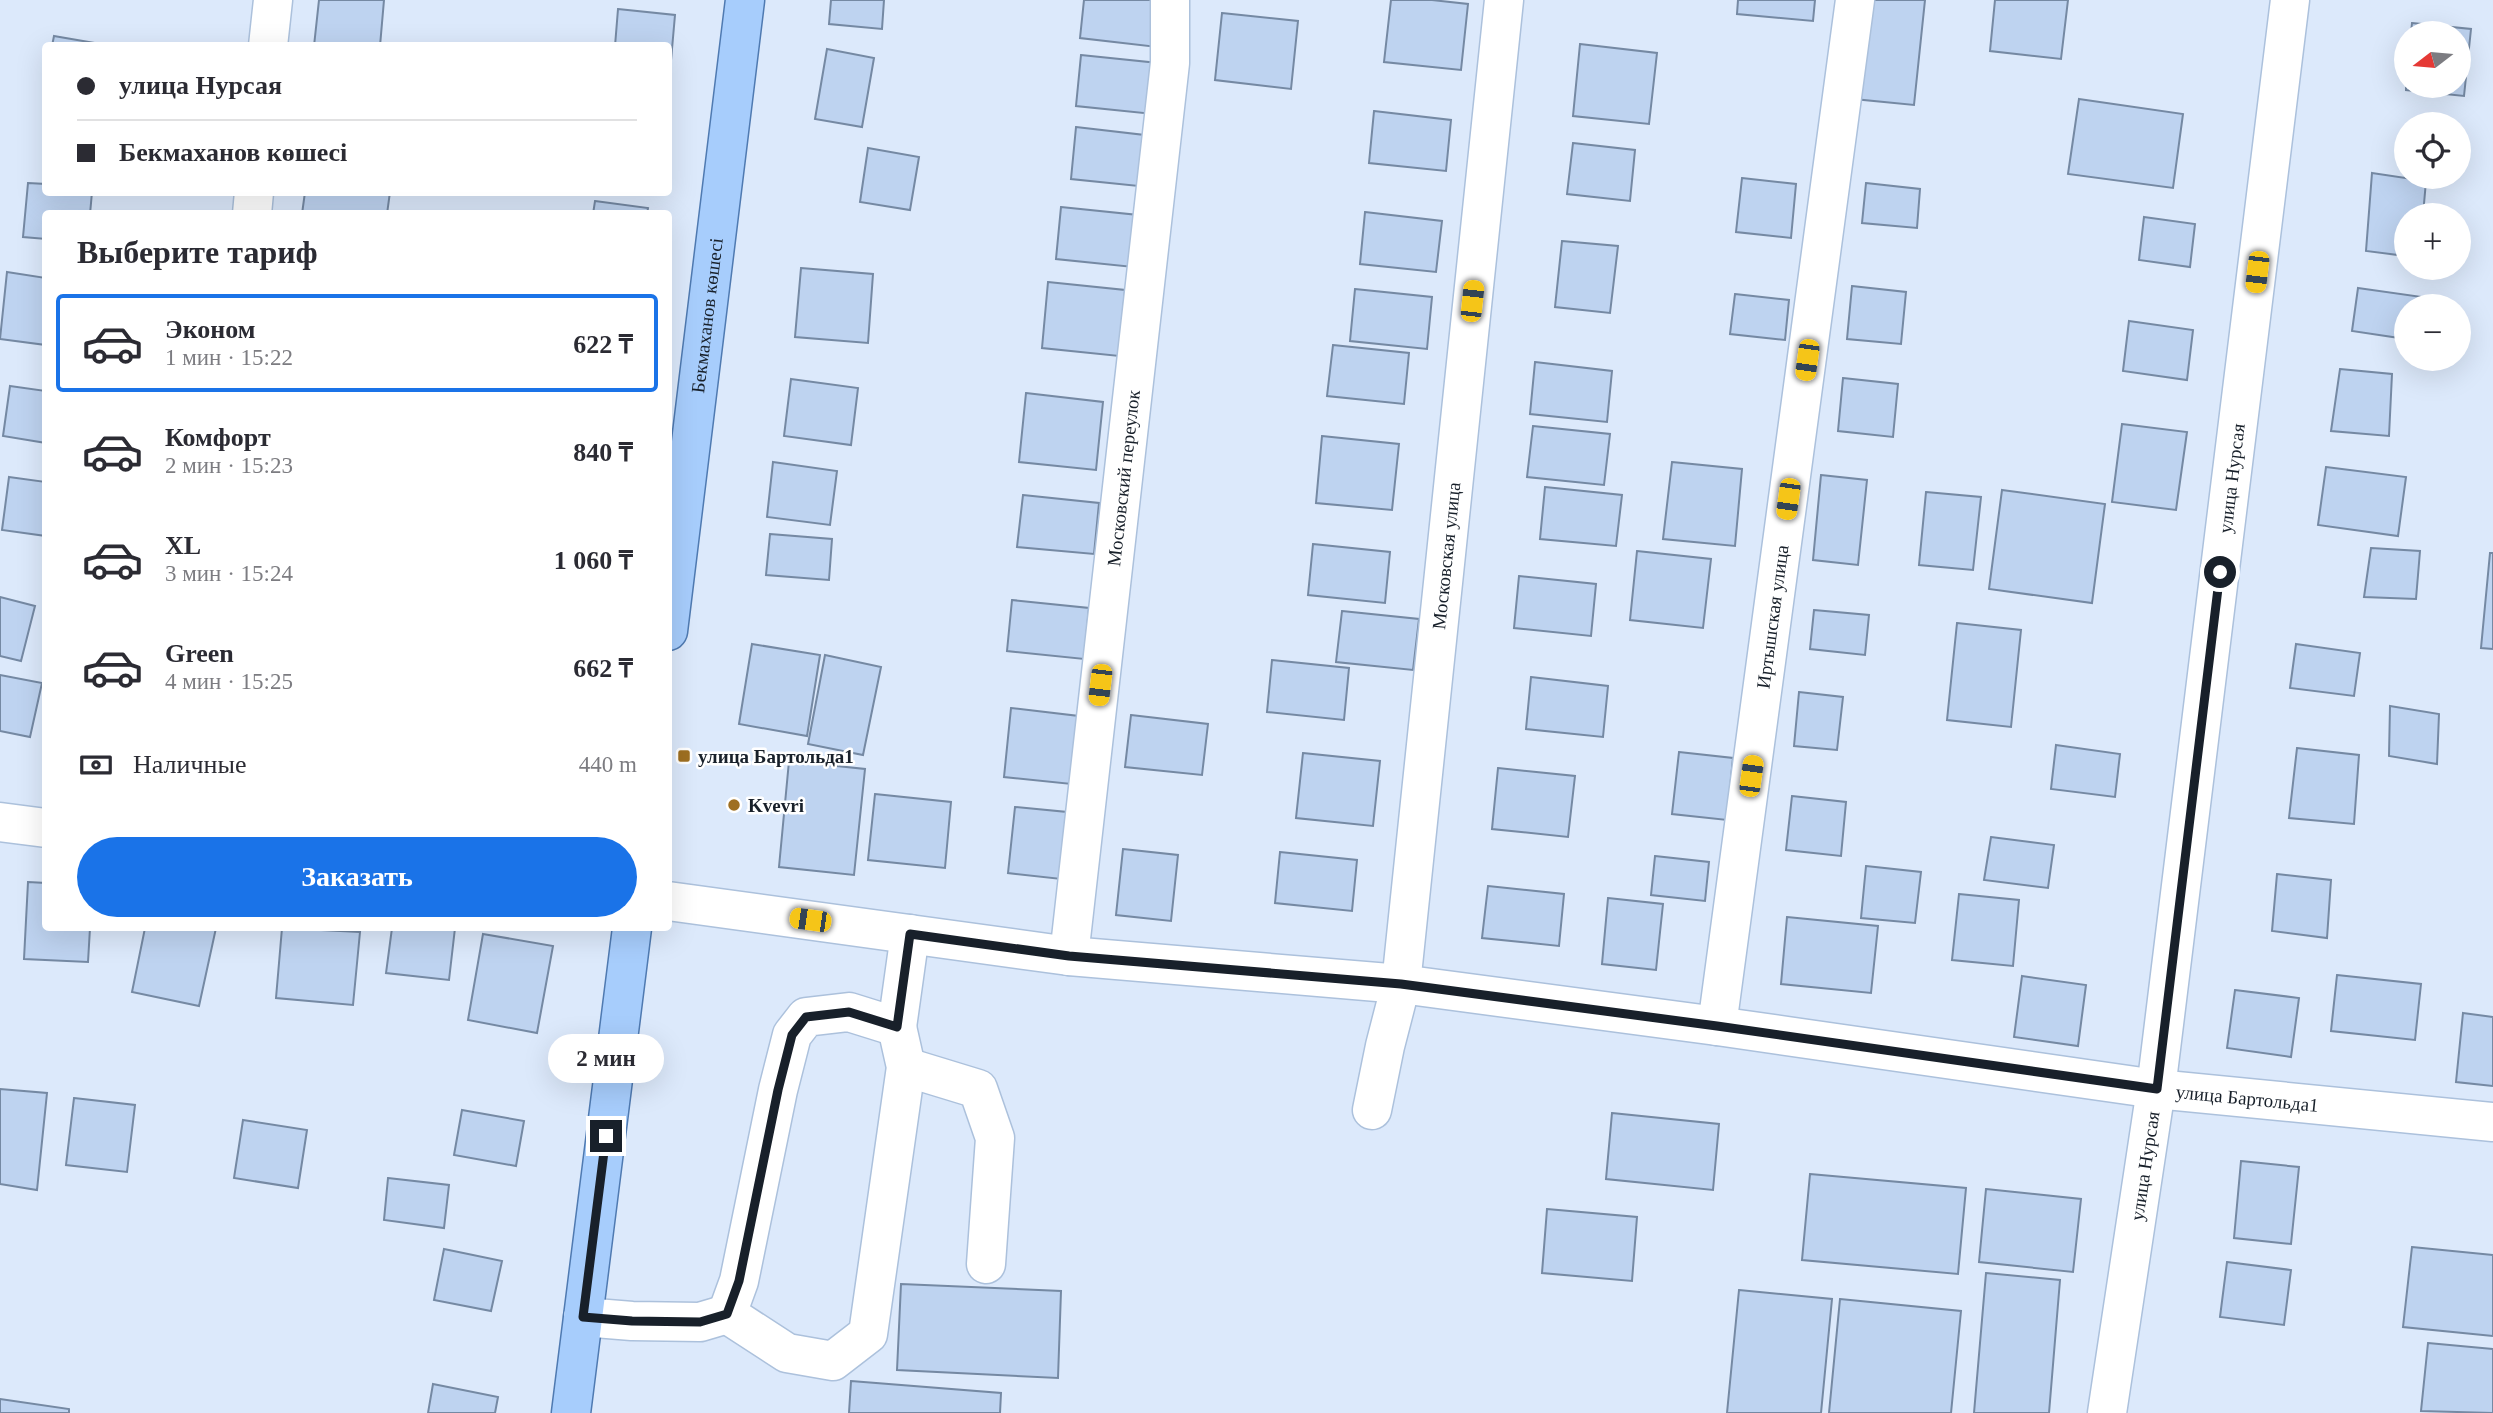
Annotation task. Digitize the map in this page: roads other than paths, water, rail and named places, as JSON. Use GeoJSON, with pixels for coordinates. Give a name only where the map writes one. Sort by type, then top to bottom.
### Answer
{"type":"FeatureCollection","features":[{"type":"Feature","properties":{"kind":"main road","name":"Бекмаханов көшесі"},"geometry":{"type":"LineString","coordinates":[[672,598],[745,0]]}},
{"type":"Feature","properties":{"kind":"main road"},"geometry":{"type":"LineString","coordinates":[[571,1413],[632,931]]}},
{"type":"Feature","properties":{"kind":"street"},"geometry":{"type":"LineString","coordinates":[[268,42],[273,0]]}},
{"type":"Feature","properties":{"kind":"street","name":"Московский переулок"},"geometry":{"type":"LineString","coordinates":[[1069,956],[1170,62],[1170,0]]}},
{"type":"Feature","properties":{"kind":"street","name":"Московская улица"},"geometry":{"type":"LineString","coordinates":[[1372,1110],[1401,984],[1504,0]]}},
{"type":"Feature","properties":{"kind":"street","name":"Иртышская улица"},"geometry":{"type":"LineString","coordinates":[[1717,1026],[1855,0]]}},
{"type":"Feature","properties":{"kind":"street","name":"улица Нурсая"},"geometry":{"type":"LineString","coordinates":[[2107,1413],[2157,1089],[2290,0]]}},
{"type":"Feature","properties":{"kind":"street"},"geometry":{"type":"LineString","coordinates":[[0,822],[42,827]]}},
{"type":"Feature","properties":{"kind":"street","name":"улица Бартольда1"},"geometry":{"type":"LineString","coordinates":[[672,902],[1069,956],[1401,984],[2157,1089],[2493,1122]]}},
{"type":"Feature","properties":{"kind":"street"},"geometry":{"type":"LineString","coordinates":[[583,1317],[700,1322],[727,1314],[787,1353],[833,1361],[868,1334],[906,1067],[897,1027],[910,934]]}},
{"type":"Feature","properties":{"kind":"street"},"geometry":{"type":"LineString","coordinates":[[727,1314],[739,1281],[778,1090],[792,1035],[806,1017],[849,1012],[897,1027]]}},
{"type":"Feature","properties":{"kind":"street"},"geometry":{"type":"LineString","coordinates":[[906,1067],[978,1089],[995,1138],[986,1264]]}},
{"type":"Feature","properties":{"kind":"place","name":"улица Бартольда1"},"geometry":{"type":"Point","coordinates":[684,756]}},
{"type":"Feature","properties":{"kind":"place","name":"Kvevri"},"geometry":{"type":"Point","coordinates":[734,805]}}]}
